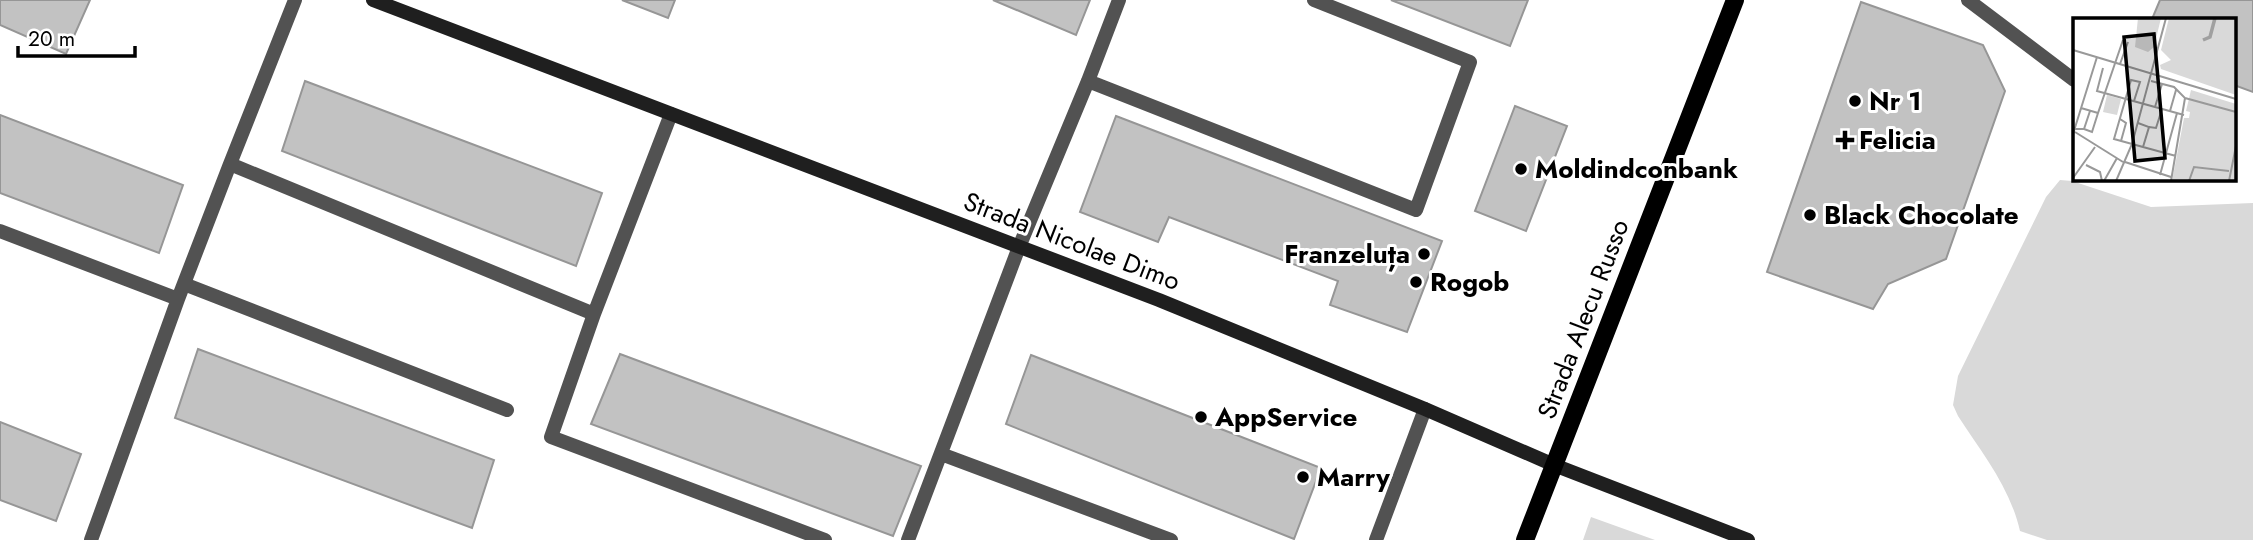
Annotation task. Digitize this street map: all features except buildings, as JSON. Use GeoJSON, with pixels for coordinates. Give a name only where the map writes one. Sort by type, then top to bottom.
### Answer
{"type":"FeatureCollection","features":[{"type":"Feature","properties":{"kind":"main road","name":"Strada Nicolae Dimo"},"geometry":{"type":"LineString","coordinates":[[373,0],[1159,300],[1554,465],[1748,540]]}},
{"type":"Feature","properties":{"kind":"main road","name":"Strada Alecu Russo"},"geometry":{"type":"LineString","coordinates":[[1525,540],[1735,0]]}},
{"type":"Feature","properties":{"kind":"street"},"geometry":{"type":"LineString","coordinates":[[91,540],[178,299],[295,0]]}},
{"type":"Feature","properties":{"kind":"street"},"geometry":{"type":"LineString","coordinates":[[908,540],[1019,247],[1119,0]]}},
{"type":"Feature","properties":{"kind":"street"},"geometry":{"type":"LineString","coordinates":[[1088,81],[1416,211],[1471,62],[1314,0]]}},
{"type":"Feature","properties":{"kind":"street"},"geometry":{"type":"LineString","coordinates":[[1968,0],[2073,79]]}},
{"type":"Feature","properties":{"kind":"street"},"geometry":{"type":"LineString","coordinates":[[671,114],[594,314],[551,437],[825,540]]}},
{"type":"Feature","properties":{"kind":"street"},"geometry":{"type":"LineString","coordinates":[[230,164],[594,314]]}},
{"type":"Feature","properties":{"kind":"street"},"geometry":{"type":"LineString","coordinates":[[0,231],[178,299]]}},
{"type":"Feature","properties":{"kind":"street"},"geometry":{"type":"LineString","coordinates":[[184,284],[507,410]]}},
{"type":"Feature","properties":{"kind":"street"},"geometry":{"type":"LineString","coordinates":[[1376,540],[1425,409]]}},
{"type":"Feature","properties":{"kind":"street"},"geometry":{"type":"LineString","coordinates":[[941,454],[1171,540]]}},
{"type":"Feature","properties":{"kind":"shaded area"},"geometry":{"type":"Polygon","coordinates":[[[2060,180],[2072,181],[2151,207],[2253,203],[2253,540],[2047,540],[2020,531],[2002,485],[1958,416],[1953,405],[1958,376],[2046,197],[2060,180]]]}},
{"type":"Feature","properties":{"kind":"shaded area"},"geometry":{"type":"Polygon","coordinates":[[[1591,517],[1655,540],[1583,540],[1591,517]]]}},
{"type":"Feature","properties":{"kind":"place","name":"Nr 1"},"geometry":{"type":"Point","coordinates":[1855,101]}},
{"type":"Feature","properties":{"kind":"place","name":"Felicia"},"geometry":{"type":"Point","coordinates":[1845,140]}},
{"type":"Feature","properties":{"kind":"place","name":"Moldindconbank"},"geometry":{"type":"Point","coordinates":[1521,169]}},
{"type":"Feature","properties":{"kind":"place","name":"Black Chocolate"},"geometry":{"type":"Point","coordinates":[1810,215]}},
{"type":"Feature","properties":{"kind":"place","name":"Franzeluța"},"geometry":{"type":"Point","coordinates":[1424,254]}},
{"type":"Feature","properties":{"kind":"place","name":"Rogob"},"geometry":{"type":"Point","coordinates":[1416,282]}},
{"type":"Feature","properties":{"kind":"place","name":"AppService"},"geometry":{"type":"Point","coordinates":[1201,417]}},
{"type":"Feature","properties":{"kind":"place","name":"Marry"},"geometry":{"type":"Point","coordinates":[1303,477]}}]}
